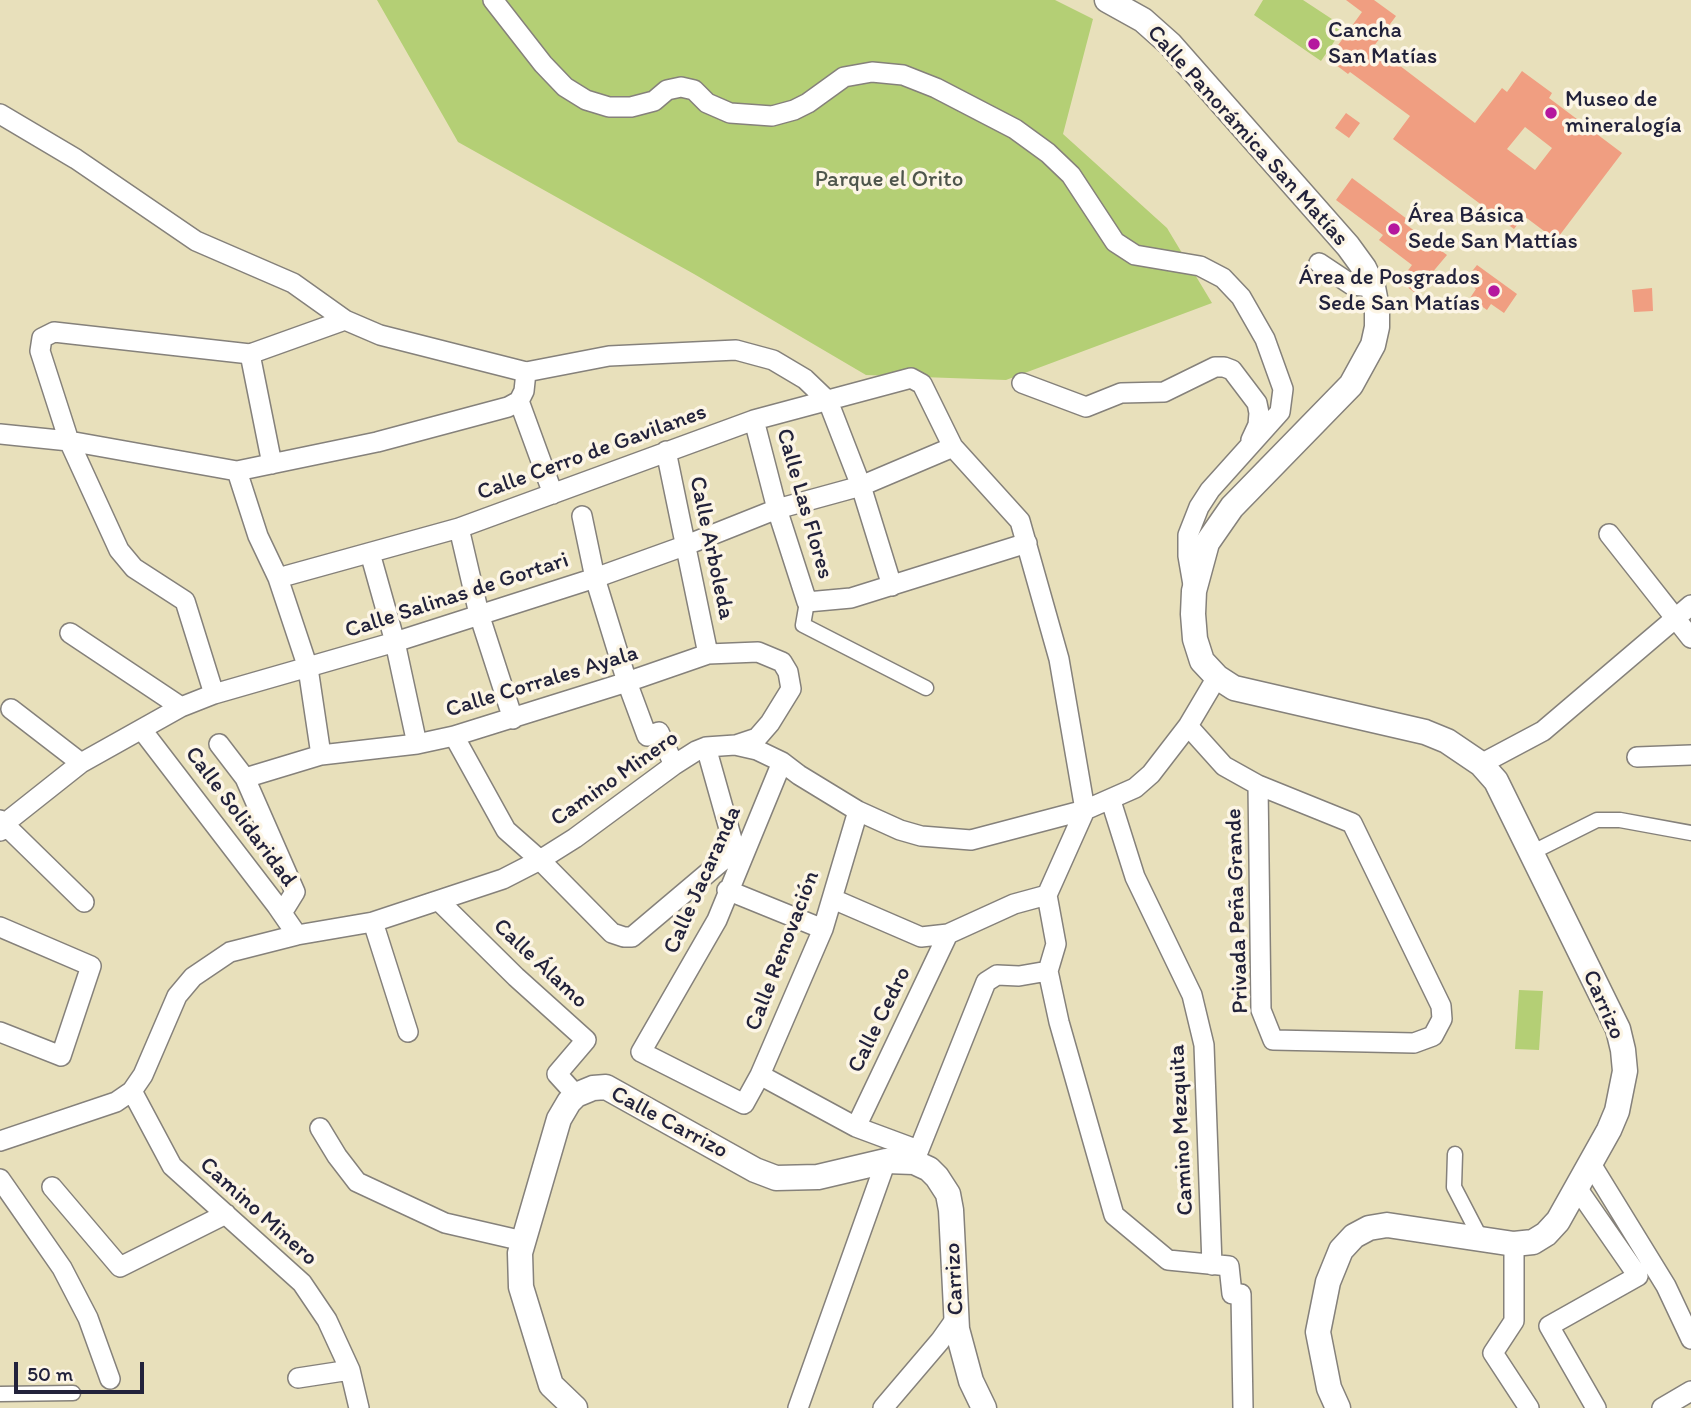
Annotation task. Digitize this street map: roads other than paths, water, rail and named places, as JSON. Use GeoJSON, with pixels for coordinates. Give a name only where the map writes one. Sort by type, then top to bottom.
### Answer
{"type":"FeatureCollection","features":[{"type":"Feature","properties":{"kind":"street"},"geometry":{"type":"LineString","coordinates":[[493,0],[543,64],[565,87],[586,100],[609,107],[631,107],[654,101],[667,90],[681,87],[694,90],[707,103],[730,113],[772,116],[808,103],[844,77],[872,72],[903,75],[936,88],[1015,129],[1048,153],[1072,175],[1115,243],[1135,256],[1200,265],[1223,278],[1241,297],[1265,339],[1283,389],[1280,412],[1210,490],[1199,508],[1188,535],[1188,556],[1194,591]]}},
{"type":"Feature","properties":{"kind":"street","name":"Calle Panorámica San Matías"},"geometry":{"type":"LineString","coordinates":[[1107,0],[1143,20],[1170,44],[1348,246],[1364,268],[1373,287],[1377,327],[1373,345],[1351,385],[1233,507],[1207,543],[1194,591],[1195,639],[1202,661],[1217,677]]}},
{"type":"Feature","properties":{"kind":"street"},"geometry":{"type":"LineString","coordinates":[[0,114],[76,159],[196,241],[293,283],[345,320],[380,335],[526,372],[609,356],[736,350],[773,360],[805,379],[828,401],[861,486],[892,586]]}},
{"type":"Feature","properties":{"kind":"street"},"geometry":{"type":"LineString","coordinates":[[1320,263],[1352,285],[1373,287]]}},
{"type":"Feature","properties":{"kind":"street"},"geometry":{"type":"LineString","coordinates":[[215,694],[185,601],[134,568],[119,550],[69,441],[40,351],[42,338],[54,332],[250,354],[345,320]]}},
{"type":"Feature","properties":{"kind":"street"},"geometry":{"type":"LineString","coordinates":[[250,354],[272,464]]}},
{"type":"Feature","properties":{"kind":"street"},"geometry":{"type":"LineString","coordinates":[[1022,383],[1086,407],[1121,393],[1164,392],[1215,367],[1224,367],[1232,370],[1257,403],[1258,425],[1246,450]]}},
{"type":"Feature","properties":{"kind":"street"},"geometry":{"type":"LineString","coordinates":[[0,434],[69,441],[237,471],[377,442],[508,407],[519,401],[524,391],[526,372]]}},
{"type":"Feature","properties":{"kind":"street","name":"Calle Cerro de Gavilanes"},"geometry":{"type":"LineString","coordinates":[[278,578],[459,528],[754,420],[911,378],[922,384],[953,447]]}},
{"type":"Feature","properties":{"kind":"street"},"geometry":{"type":"LineString","coordinates":[[519,401],[553,494]]}},
{"type":"Feature","properties":{"kind":"street","name":"Calle Las Flores"},"geometry":{"type":"LineString","coordinates":[[754,420],[777,509],[807,602]]}},
{"type":"Feature","properties":{"kind":"street"},"geometry":{"type":"LineString","coordinates":[[953,447],[1020,521],[1059,659],[1085,810],[1047,895],[1056,944],[1048,971],[1059,1021],[1114,1215],[1168,1260],[1229,1266],[1233,1294],[1241,1294],[1243,1408]]}},
{"type":"Feature","properties":{"kind":"street","name":"Calle Salinas de Gortari"},"geometry":{"type":"LineString","coordinates":[[1,825],[80,764],[181,707],[215,694],[395,642],[595,578],[777,509],[861,486],[953,447]]}},
{"type":"Feature","properties":{"kind":"street","name":"Calle Arboleda"},"geometry":{"type":"LineString","coordinates":[[666,451],[708,654]]}},
{"type":"Feature","properties":{"kind":"street"},"geometry":{"type":"LineString","coordinates":[[237,471],[258,537],[278,578],[308,668],[321,755]]}},
{"type":"Feature","properties":{"kind":"street"},"geometry":{"type":"LineString","coordinates":[[582,516],[595,578],[627,682],[648,736],[659,732],[674,765]]}},
{"type":"Feature","properties":{"kind":"street"},"geometry":{"type":"LineString","coordinates":[[459,528],[480,614],[513,719]]}},
{"type":"Feature","properties":{"kind":"street"},"geometry":{"type":"LineString","coordinates":[[1609,534],[1691,638]]}},
{"type":"Feature","properties":{"kind":"street"},"geometry":{"type":"LineString","coordinates":[[926,688],[803,625],[807,602],[851,598],[1027,543]]}},
{"type":"Feature","properties":{"kind":"street"},"geometry":{"type":"LineString","coordinates":[[370,553],[395,642],[417,744]]}},
{"type":"Feature","properties":{"kind":"street"},"geometry":{"type":"LineString","coordinates":[[1482,764],[1542,731],[1691,605]]}},
{"type":"Feature","properties":{"kind":"street"},"geometry":{"type":"LineString","coordinates":[[70,633],[181,707]]}},
{"type":"Feature","properties":{"kind":"street","name":"Calle Corrales Ayala"},"geometry":{"type":"LineString","coordinates":[[245,778],[321,755],[417,744],[454,736],[708,654],[758,652],[782,663],[788,672],[791,689],[770,723],[757,738],[735,745]]}},
{"type":"Feature","properties":{"kind":"street","name":"Camino Minero"},"geometry":{"type":"LineString","coordinates":[[359,1408],[350,1370],[327,1320],[302,1283],[172,1166],[132,1091],[144,1075],[177,996],[193,978],[230,952],[297,935],[373,922],[503,879],[575,838],[674,765],[706,747],[735,745],[757,750],[782,762],[858,811],[900,830],[921,836],[971,840],[1085,810],[1136,788],[1151,774],[1188,726],[1217,677]]}},
{"type":"Feature","properties":{"kind":"street","name":"Carrizo"},"geometry":{"type":"LineString","coordinates":[[1217,677],[1234,688],[1254,694],[1425,732],[1447,741],[1482,764],[1496,781],[1618,1029],[1623,1050],[1625,1071],[1620,1101],[1609,1130],[1558,1222],[1546,1234],[1533,1242],[1514,1244],[1387,1225],[1369,1228],[1354,1236],[1341,1251],[1328,1282],[1318,1332],[1329,1388],[1338,1408]]}},
{"type":"Feature","properties":{"kind":"street"},"geometry":{"type":"LineString","coordinates":[[10,709],[80,764]]}},
{"type":"Feature","properties":{"kind":"street","name":"Privada Peña Grande"},"geometry":{"type":"LineString","coordinates":[[1188,726],[1224,766],[1258,785],[1352,823],[1441,1006],[1442,1019],[1433,1037],[1414,1043],[1273,1040],[1261,1010],[1258,785]]}},
{"type":"Feature","properties":{"kind":"street","name":"Calle Solidaridad"},"geometry":{"type":"LineString","coordinates":[[142,730],[297,935]]}},
{"type":"Feature","properties":{"kind":"street"},"geometry":{"type":"LineString","coordinates":[[454,736],[506,830],[540,860]]}},
{"type":"Feature","properties":{"kind":"street"},"geometry":{"type":"LineString","coordinates":[[219,744],[245,778],[296,892],[282,913]]}},
{"type":"Feature","properties":{"kind":"street","name":"Calle Jacaranda"},"geometry":{"type":"LineString","coordinates":[[540,860],[611,933],[632,937],[736,850],[706,747]]}},
{"type":"Feature","properties":{"kind":"street"},"geometry":{"type":"LineString","coordinates":[[1637,757],[1691,755]]}},
{"type":"Feature","properties":{"kind":"street","name":"Calle Jacaranda"},"geometry":{"type":"LineString","coordinates":[[744,1104],[641,1052],[717,920],[727,890],[782,762]]}},
{"type":"Feature","properties":{"kind":"street","name":"Camino Mezquita"},"geometry":{"type":"LineString","coordinates":[[1111,801],[1135,877],[1192,995],[1204,1045],[1212,1265]]}},
{"type":"Feature","properties":{"kind":"street","name":"Calle Renovación"},"geometry":{"type":"LineString","coordinates":[[744,1104],[760,1075],[823,929],[858,811]]}},
{"type":"Feature","properties":{"kind":"street"},"geometry":{"type":"LineString","coordinates":[[1531,853],[1597,820],[1620,820],[1691,833]]}},
{"type":"Feature","properties":{"kind":"street"},"geometry":{"type":"LineString","coordinates":[[1,825],[84,902]]}},
{"type":"Feature","properties":{"kind":"street"},"geometry":{"type":"LineString","coordinates":[[727,890],[823,929]]}},
{"type":"Feature","properties":{"kind":"street"},"geometry":{"type":"LineString","coordinates":[[833,899],[921,937],[948,934],[1014,904],[1047,895]]}},
{"type":"Feature","properties":{"kind":"street","name":"Calle Álamo"},"geometry":{"type":"LineString","coordinates":[[439,901],[516,978],[586,1040],[557,1074],[576,1095]]}},
{"type":"Feature","properties":{"kind":"street"},"geometry":{"type":"LineString","coordinates":[[373,922],[408,1032]]}},
{"type":"Feature","properties":{"kind":"street"},"geometry":{"type":"LineString","coordinates":[[0,927],[91,966],[61,1056],[0,1032]]}},
{"type":"Feature","properties":{"kind":"street","name":"Calle Cedro"},"geometry":{"type":"LineString","coordinates":[[856,1127],[948,934]]}},
{"type":"Feature","properties":{"kind":"street"},"geometry":{"type":"LineString","coordinates":[[760,1075],[916,1156],[986,982],[997,975],[1019,976],[1048,971]]}},
{"type":"Feature","properties":{"kind":"street","name":"Calle Carrizo"},"geometry":{"type":"LineString","coordinates":[[575,1408],[551,1385],[521,1287],[519,1272],[523,1241],[559,1119],[576,1095],[593,1088],[606,1087],[755,1170],[776,1178],[818,1177],[916,1156]]}},
{"type":"Feature","properties":{"kind":"street"},"geometry":{"type":"LineString","coordinates":[[0,1141],[116,1102],[132,1091]]}},
{"type":"Feature","properties":{"kind":"street"},"geometry":{"type":"LineString","coordinates":[[320,1128],[357,1182],[445,1223],[523,1241]]}},
{"type":"Feature","properties":{"kind":"street"},"geometry":{"type":"LineString","coordinates":[[1455,1154],[1454,1187],[1482,1239]]}},
{"type":"Feature","properties":{"kind":"street","name":"Carrizo"},"geometry":{"type":"LineString","coordinates":[[916,1156],[937,1177],[948,1194],[957,1317],[963,1356],[984,1408]]}},
{"type":"Feature","properties":{"kind":"street"},"geometry":{"type":"LineString","coordinates":[[798,1408],[887,1161]]}},
{"type":"Feature","properties":{"kind":"street"},"geometry":{"type":"LineString","coordinates":[[1591,1164],[1666,1286],[1691,1339]]}},
{"type":"Feature","properties":{"kind":"street"},"geometry":{"type":"LineString","coordinates":[[0,1179],[62,1268],[88,1318],[110,1379]]}},
{"type":"Feature","properties":{"kind":"street"},"geometry":{"type":"LineString","coordinates":[[52,1188],[120,1267],[226,1214]]}},
{"type":"Feature","properties":{"kind":"street"},"geometry":{"type":"LineString","coordinates":[[1577,1188],[1638,1276],[1549,1326],[1596,1408]]}},
{"type":"Feature","properties":{"kind":"street"},"geometry":{"type":"LineString","coordinates":[[1514,1244],[1514,1321],[1493,1353],[1529,1408]]}},
{"type":"Feature","properties":{"kind":"street"},"geometry":{"type":"LineString","coordinates":[[883,1408],[957,1317]]}},
{"type":"Feature","properties":{"kind":"street"},"geometry":{"type":"LineString","coordinates":[[298,1378],[350,1370]]}},
{"type":"Feature","properties":{"kind":"street"},"geometry":{"type":"LineString","coordinates":[[1662,1408],[1691,1391]]}},
{"type":"Feature","properties":{"kind":"street"},"geometry":{"type":"LineString","coordinates":[[0,1394],[73,1393]]}},
{"type":"Feature","properties":{"kind":"place","name":"Cancha San Matías"},"geometry":{"type":"Point","coordinates":[1314,44]}},
{"type":"Feature","properties":{"kind":"place","name":"Museo de mineralogía"},"geometry":{"type":"Point","coordinates":[1551,113]}},
{"type":"Feature","properties":{"kind":"place","name":"Área Básica Sede San Mattías"},"geometry":{"type":"Point","coordinates":[1394,229]}},
{"type":"Feature","properties":{"kind":"place","name":"Área de Posgrados Sede San Matías"},"geometry":{"type":"Point","coordinates":[1494,291]}},
{"type":"Feature","properties":{"kind":"park label","name":"Parque el Orito"},"geometry":{"type":"Point","coordinates":[889,180]}}]}
